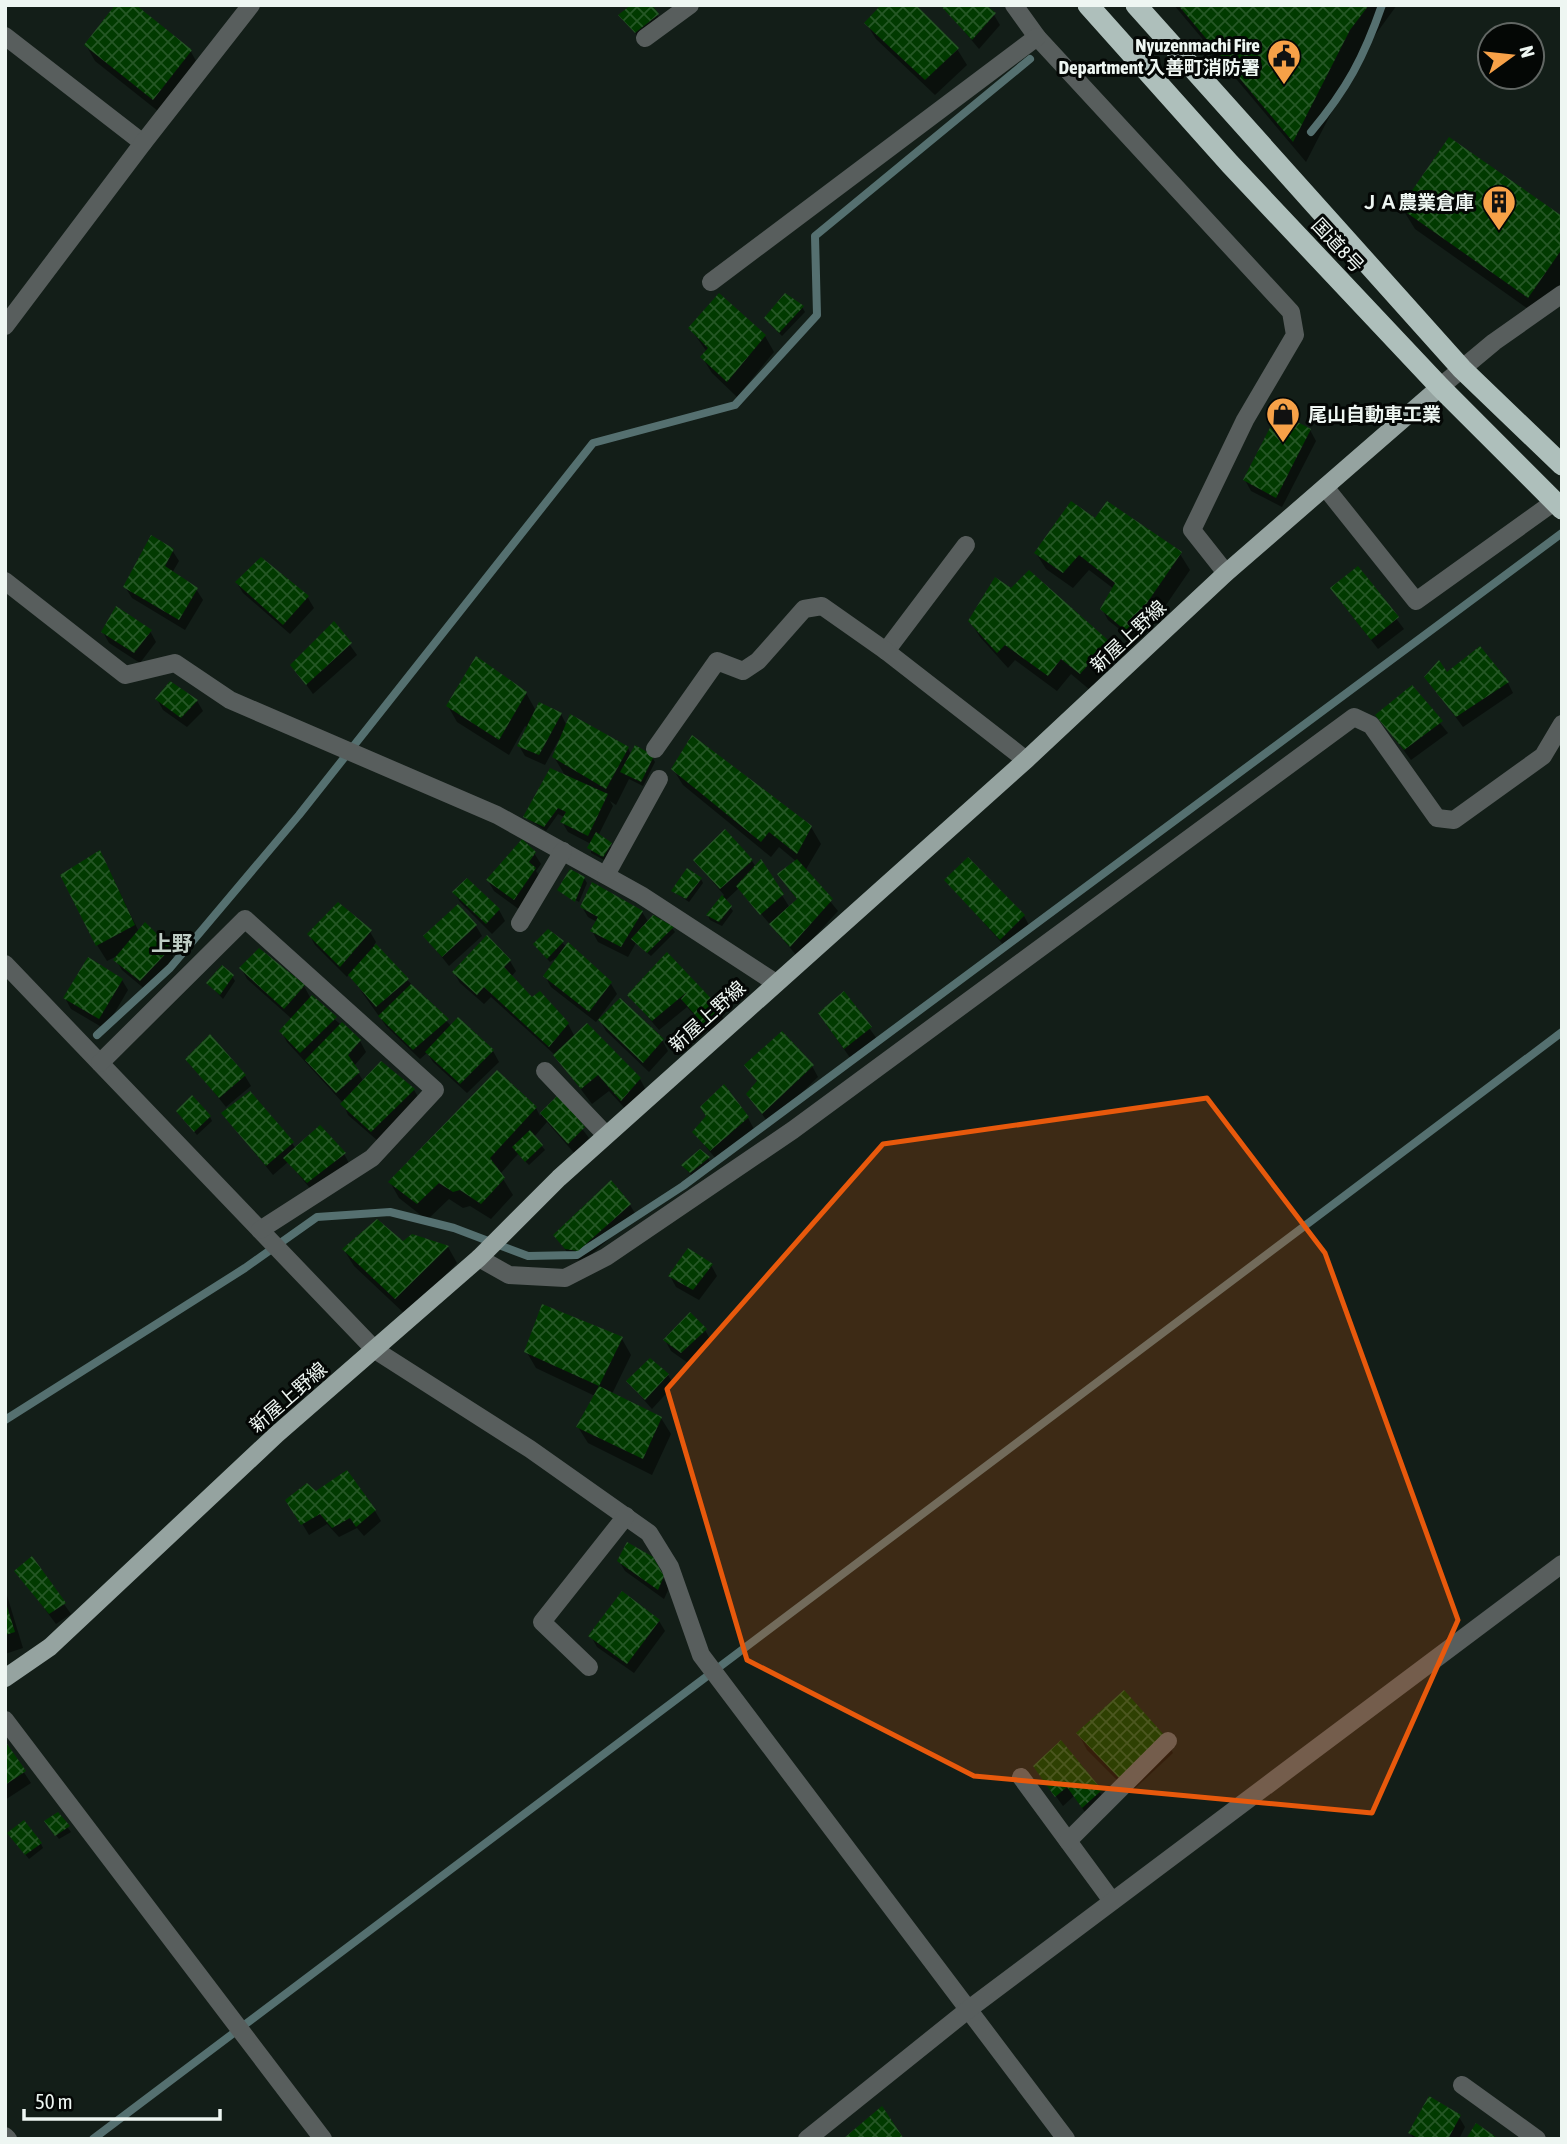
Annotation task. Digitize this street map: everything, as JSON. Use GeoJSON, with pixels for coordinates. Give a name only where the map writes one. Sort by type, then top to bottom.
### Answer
{"type":"FeatureCollection","features":[{"type":"Feature","properties":{"kind":"highway","name":"国道8号"},"geometry":{"type":"LineString","coordinates":[[1087,5],[1230,164],[1440,387],[1558,505]]}},
{"type":"Feature","properties":{"kind":"highway","name":"国道8号"},"geometry":{"type":"LineString","coordinates":[[1136,5],[1462,369],[1562,466]]}},
{"type":"Feature","properties":{"kind":"main road","name":"新屋上野線"},"geometry":{"type":"LineString","coordinates":[[5,1678],[50,1647],[277,1434],[479,1258],[606,1135],[1027,760],[1226,573],[1440,387]]}},
{"type":"Feature","properties":{"kind":"street"},"geometry":{"type":"LineString","coordinates":[[5,326],[142,143],[251,5]]}},
{"type":"Feature","properties":{"kind":"street"},"geometry":{"type":"LineString","coordinates":[[645,38],[690,5]]}},
{"type":"Feature","properties":{"kind":"street"},"geometry":{"type":"LineString","coordinates":[[1014,5],[1037,37],[1291,312],[1295,335],[1245,420],[1192,530],[1226,573]]}},
{"type":"Feature","properties":{"kind":"street"},"geometry":{"type":"LineString","coordinates":[[5,36],[142,143]]}},
{"type":"Feature","properties":{"kind":"street"},"geometry":{"type":"LineString","coordinates":[[711,282],[1037,37]]}},
{"type":"Feature","properties":{"kind":"street"},"geometry":{"type":"LineString","coordinates":[[1440,387],[1562,294]]}},
{"type":"Feature","properties":{"kind":"street"},"geometry":{"type":"LineString","coordinates":[[1325,487],[1416,601],[1558,505]]}},
{"type":"Feature","properties":{"kind":"street"},"geometry":{"type":"LineString","coordinates":[[886,651],[966,545]]}},
{"type":"Feature","properties":{"kind":"street"},"geometry":{"type":"LineString","coordinates":[[5,581],[125,675],[175,663],[230,700],[497,815],[606,875],[776,983]]}},
{"type":"Feature","properties":{"kind":"street"},"geometry":{"type":"LineString","coordinates":[[655,749],[716,661],[743,671],[758,661],[804,608],[822,606],[886,651],[1027,760]]}},
{"type":"Feature","properties":{"kind":"street"},"geometry":{"type":"LineString","coordinates":[[479,1258],[509,1275],[565,1278],[606,1257],[793,1130],[1354,717],[1371,725],[1437,818],[1454,820],[1543,756],[1562,724]]}},
{"type":"Feature","properties":{"kind":"street"},"geometry":{"type":"LineString","coordinates":[[606,875],[659,779]]}},
{"type":"Feature","properties":{"kind":"street"},"geometry":{"type":"LineString","coordinates":[[520,923],[562,851]]}},
{"type":"Feature","properties":{"kind":"street"},"geometry":{"type":"LineString","coordinates":[[100,1063],[245,919],[435,1090],[372,1158],[260,1230]]}},
{"type":"Feature","properties":{"kind":"street"},"geometry":{"type":"LineString","coordinates":[[5,964],[375,1350],[530,1449],[649,1533],[670,1567],[701,1655],[1066,2139]]}},
{"type":"Feature","properties":{"kind":"street"},"geometry":{"type":"LineString","coordinates":[[545,1071],[606,1135]]}},
{"type":"Feature","properties":{"kind":"street"},"geometry":{"type":"LineString","coordinates":[[589,1667],[542,1622],[626,1516]]}},
{"type":"Feature","properties":{"kind":"street"},"geometry":{"type":"LineString","coordinates":[[807,2139],[969,2009],[1562,1563]]}},
{"type":"Feature","properties":{"kind":"street"},"geometry":{"type":"LineString","coordinates":[[5,1720],[323,2139]]}},
{"type":"Feature","properties":{"kind":"street"},"geometry":{"type":"LineString","coordinates":[[1068,1841],[1168,1741]]}},
{"type":"Feature","properties":{"kind":"street"},"geometry":{"type":"LineString","coordinates":[[1021,1777],[1112,1902]]}},
{"type":"Feature","properties":{"kind":"street"},"geometry":{"type":"LineString","coordinates":[[1462,2085],[1537,2139]]}},
{"type":"Feature","properties":{"kind":"highlighted area"},"geometry":{"type":"Polygon","coordinates":[[[1207,1098],[1325,1253],[1458,1620],[1372,1813],[974,1776],[747,1660],[667,1389],[883,1144],[1207,1098]]]}},
{"type":"Feature","properties":{"kind":"building"},"geometry":{"type":"Polygon","coordinates":[[[115,5],[136,5],[192,50],[153,100],[84,45],[115,5]]]}},
{"type":"Feature","properties":{"kind":"building"},"geometry":{"type":"Polygon","coordinates":[[[631,5],[652,5],[659,14],[635,33],[618,15],[631,5]]]}},
{"type":"Feature","properties":{"kind":"building"},"geometry":{"type":"Polygon","coordinates":[[[881,5],[916,5],[959,48],[925,80],[864,23],[881,5]]]}},
{"type":"Feature","properties":{"kind":"building"},"geometry":{"type":"Polygon","coordinates":[[[940,5],[986,5],[996,13],[972,40],[940,5]]]}},
{"type":"Feature","properties":{"kind":"building","name":"Nyuzenmachi Fire Department 入善町消防署"},"geometry":{"type":"Polygon","coordinates":[[[1178,5],[1369,5],[1350,30],[1293,142],[1178,5]]]}},
{"type":"Feature","properties":{"kind":"building","name":"ＪＡ農業倉庫"},"geometry":{"type":"Polygon","coordinates":[[[1449,137],[1562,216],[1562,249],[1528,298],[1400,208],[1449,137]]]}},
{"type":"Feature","properties":{"kind":"building"},"geometry":{"type":"Polygon","coordinates":[[[719,293],[766,335],[727,382],[700,357],[708,348],[688,328],[719,293]]]}},
{"type":"Feature","properties":{"kind":"building"},"geometry":{"type":"Polygon","coordinates":[[[785,293],[804,306],[779,333],[764,318],[785,293]]]}},
{"type":"Feature","properties":{"kind":"building"},"geometry":{"type":"Polygon","coordinates":[[[1278,412],[1311,429],[1276,498],[1243,480],[1278,412]]]}},
{"type":"Feature","properties":{"kind":"building"},"geometry":{"type":"Polygon","coordinates":[[[1071,501],[1095,518],[1107,501],[1182,552],[1127,632],[1100,609],[1115,583],[1079,555],[1063,573],[1034,553],[1071,501]]]}},
{"type":"Feature","properties":{"kind":"building"},"geometry":{"type":"Polygon","coordinates":[[[151,535],[174,549],[165,566],[198,588],[179,620],[123,587],[151,535]]]}},
{"type":"Feature","properties":{"kind":"building"},"geometry":{"type":"Polygon","coordinates":[[[261,557],[309,596],[283,625],[235,582],[261,557]]]}},
{"type":"Feature","properties":{"kind":"building"},"geometry":{"type":"Polygon","coordinates":[[[1358,566],[1399,617],[1371,640],[1330,588],[1358,566]]]}},
{"type":"Feature","properties":{"kind":"building"},"geometry":{"type":"Polygon","coordinates":[[[1029,570],[1109,641],[1080,674],[1061,659],[1048,676],[1005,645],[997,653],[968,621],[995,577],[1011,588],[1029,570]]]}},
{"type":"Feature","properties":{"kind":"building"},"geometry":{"type":"Polygon","coordinates":[[[116,606],[152,630],[134,653],[101,632],[116,606]]]}},
{"type":"Feature","properties":{"kind":"building"},"geometry":{"type":"Polygon","coordinates":[[[334,621],[352,643],[306,685],[290,665],[334,621]]]}},
{"type":"Feature","properties":{"kind":"building"},"geometry":{"type":"Polygon","coordinates":[[[1480,646],[1509,682],[1456,717],[1424,677],[1439,660],[1447,672],[1480,646]]]}},
{"type":"Feature","properties":{"kind":"building"},"geometry":{"type":"Polygon","coordinates":[[[476,656],[527,692],[499,740],[446,706],[476,656]]]}},
{"type":"Feature","properties":{"kind":"building"},"geometry":{"type":"Polygon","coordinates":[[[170,681],[198,700],[181,718],[155,699],[170,681]]]}},
{"type":"Feature","properties":{"kind":"building"},"geometry":{"type":"Polygon","coordinates":[[[1412,685],[1443,721],[1404,750],[1375,715],[1412,685]]]}},
{"type":"Feature","properties":{"kind":"building"},"geometry":{"type":"Polygon","coordinates":[[[539,702],[562,713],[539,755],[517,746],[539,702]]]}},
{"type":"Feature","properties":{"kind":"building"},"geometry":{"type":"Polygon","coordinates":[[[570,714],[629,747],[606,789],[552,757],[570,714]]]}},
{"type":"Feature","properties":{"kind":"building"},"geometry":{"type":"Polygon","coordinates":[[[692,735],[812,826],[797,854],[769,832],[761,842],[671,769],[692,735]]]}},
{"type":"Feature","properties":{"kind":"building"},"geometry":{"type":"Polygon","coordinates":[[[635,745],[654,756],[641,782],[620,772],[635,745]]]}},
{"type":"Feature","properties":{"kind":"building"},"geometry":{"type":"Polygon","coordinates":[[[550,768],[608,794],[588,836],[560,822],[566,812],[558,808],[544,827],[523,817],[550,768]]]}},
{"type":"Feature","properties":{"kind":"building"},"geometry":{"type":"Polygon","coordinates":[[[725,829],[753,860],[720,889],[693,860],[725,829]]]}},
{"type":"Feature","properties":{"kind":"building"},"geometry":{"type":"Polygon","coordinates":[[[596,832],[612,843],[603,857],[587,848],[596,832]]]}},
{"type":"Feature","properties":{"kind":"building"},"geometry":{"type":"Polygon","coordinates":[[[522,839],[536,852],[529,862],[536,868],[514,900],[486,880],[522,839]]]}},
{"type":"Feature","properties":{"kind":"building"},"geometry":{"type":"Polygon","coordinates":[[[100,850],[135,925],[96,946],[60,875],[100,850]]]}},
{"type":"Feature","properties":{"kind":"building"},"geometry":{"type":"Polygon","coordinates":[[[968,857],[1025,915],[1000,940],[944,880],[968,857]]]}},
{"type":"Feature","properties":{"kind":"building"},"geometry":{"type":"Polygon","coordinates":[[[761,859],[784,894],[760,915],[736,886],[761,859]]]}},
{"type":"Feature","properties":{"kind":"building"},"geometry":{"type":"Polygon","coordinates":[[[797,859],[833,899],[790,947],[769,924],[797,899],[777,874],[797,859]]]}},
{"type":"Feature","properties":{"kind":"building"},"geometry":{"type":"Polygon","coordinates":[[[687,868],[702,878],[686,899],[671,891],[687,868]]]}},
{"type":"Feature","properties":{"kind":"building"},"geometry":{"type":"Polygon","coordinates":[[[570,869],[585,877],[575,902],[557,890],[570,869]]]}},
{"type":"Feature","properties":{"kind":"building"},"geometry":{"type":"Polygon","coordinates":[[[467,878],[500,909],[486,924],[452,892],[467,878]]]}},
{"type":"Feature","properties":{"kind":"building"},"geometry":{"type":"Polygon","coordinates":[[[592,882],[643,911],[621,947],[590,931],[598,917],[580,907],[592,882]]]}},
{"type":"Feature","properties":{"kind":"building"},"geometry":{"type":"Polygon","coordinates":[[[722,895],[732,906],[719,922],[706,915],[722,895]]]}},
{"type":"Feature","properties":{"kind":"building"},"geometry":{"type":"Polygon","coordinates":[[[338,902],[372,930],[340,967],[307,934],[338,902]]]}},
{"type":"Feature","properties":{"kind":"building"},"geometry":{"type":"Polygon","coordinates":[[[458,904],[477,925],[442,957],[423,936],[458,904]]]}},
{"type":"Feature","properties":{"kind":"building"},"geometry":{"type":"Polygon","coordinates":[[[653,915],[674,927],[647,953],[631,939],[653,915]]]}},
{"type":"Feature","properties":{"kind":"building"},"geometry":{"type":"Polygon","coordinates":[[[145,922],[171,948],[140,981],[113,960],[145,922]]]}},
{"type":"Feature","properties":{"kind":"building"},"geometry":{"type":"Polygon","coordinates":[[[548,929],[564,941],[547,959],[533,944],[548,929]]]}},
{"type":"Feature","properties":{"kind":"building"},"geometry":{"type":"Polygon","coordinates":[[[487,935],[511,960],[504,967],[532,997],[540,991],[569,1023],[549,1047],[484,987],[477,995],[452,972],[487,935]]]}},
{"type":"Feature","properties":{"kind":"building"},"geometry":{"type":"Polygon","coordinates":[[[568,942],[612,982],[589,1012],[543,976],[568,942]]]}},
{"type":"Feature","properties":{"kind":"building"},"geometry":{"type":"Polygon","coordinates":[[[376,944],[409,979],[376,1007],[348,975],[376,944]]]}},
{"type":"Feature","properties":{"kind":"building"},"geometry":{"type":"Polygon","coordinates":[[[259,948],[305,985],[284,1009],[239,968],[259,948]]]}},
{"type":"Feature","properties":{"kind":"building"},"geometry":{"type":"Polygon","coordinates":[[[667,952],[722,1010],[704,1025],[681,999],[687,992],[652,1021],[627,995],[667,952]]]}},
{"type":"Feature","properties":{"kind":"building"},"geometry":{"type":"Polygon","coordinates":[[[88,957],[123,979],[99,1019],[63,998],[88,957]]]}},
{"type":"Feature","properties":{"kind":"building"},"geometry":{"type":"Polygon","coordinates":[[[222,965],[234,975],[220,995],[206,983],[222,965]]]}},
{"type":"Feature","properties":{"kind":"building"},"geometry":{"type":"Polygon","coordinates":[[[411,984],[449,1019],[413,1050],[378,1016],[411,984]]]}},
{"type":"Feature","properties":{"kind":"building"},"geometry":{"type":"Polygon","coordinates":[[[844,991],[872,1027],[844,1049],[818,1013],[844,991]]]}},
{"type":"Feature","properties":{"kind":"building"},"geometry":{"type":"Polygon","coordinates":[[[312,995],[337,1017],[300,1053],[279,1031],[312,995]]]}},
{"type":"Feature","properties":{"kind":"building"},"geometry":{"type":"Polygon","coordinates":[[[620,998],[664,1039],[643,1063],[598,1020],[620,998]]]}},
{"type":"Feature","properties":{"kind":"building"},"geometry":{"type":"Polygon","coordinates":[[[458,1017],[494,1050],[460,1084],[425,1052],[458,1017]]]}},
{"type":"Feature","properties":{"kind":"building"},"geometry":{"type":"Polygon","coordinates":[[[342,1022],[361,1040],[348,1055],[360,1072],[336,1093],[305,1060],[342,1022]]]}},
{"type":"Feature","properties":{"kind":"building"},"geometry":{"type":"Polygon","coordinates":[[[587,1023],[641,1078],[621,1101],[598,1075],[581,1089],[553,1055],[587,1023]]]}},
{"type":"Feature","properties":{"kind":"building"},"geometry":{"type":"Polygon","coordinates":[[[782,1031],[814,1065],[762,1114],[746,1094],[757,1081],[744,1065],[782,1031]]]}},
{"type":"Feature","properties":{"kind":"building"},"geometry":{"type":"Polygon","coordinates":[[[210,1034],[246,1075],[219,1098],[185,1059],[210,1034]]]}},
{"type":"Feature","properties":{"kind":"building"},"geometry":{"type":"Polygon","coordinates":[[[381,1061],[415,1089],[371,1132],[340,1104],[381,1061]]]}},
{"type":"Feature","properties":{"kind":"building"},"geometry":{"type":"Polygon","coordinates":[[[497,1070],[537,1107],[490,1158],[505,1178],[481,1204],[460,1190],[453,1192],[439,1183],[417,1204],[388,1182],[497,1070]]]}},
{"type":"Feature","properties":{"kind":"building"},"geometry":{"type":"Polygon","coordinates":[[[724,1084],[749,1117],[710,1151],[692,1132],[706,1116],[700,1107],[724,1084]]]}},
{"type":"Feature","properties":{"kind":"building"},"geometry":{"type":"Polygon","coordinates":[[[250,1091],[294,1142],[266,1166],[221,1113],[250,1091]]]}},
{"type":"Feature","properties":{"kind":"building"},"geometry":{"type":"Polygon","coordinates":[[[192,1095],[211,1116],[194,1132],[176,1111],[192,1095]]]}},
{"type":"Feature","properties":{"kind":"building"},"geometry":{"type":"Polygon","coordinates":[[[558,1095],[585,1127],[568,1144],[540,1113],[558,1095]]]}},
{"type":"Feature","properties":{"kind":"building"},"geometry":{"type":"Polygon","coordinates":[[[320,1125],[346,1153],[307,1183],[283,1158],[320,1125]]]}},
{"type":"Feature","properties":{"kind":"building"},"geometry":{"type":"Polygon","coordinates":[[[530,1130],[543,1145],[525,1162],[512,1147],[530,1130]]]}},
{"type":"Feature","properties":{"kind":"building"},"geometry":{"type":"Polygon","coordinates":[[[700,1149],[710,1157],[690,1173],[681,1165],[700,1149]]]}},
{"type":"Feature","properties":{"kind":"building"},"geometry":{"type":"Polygon","coordinates":[[[611,1180],[631,1204],[578,1251],[565,1249],[553,1235],[611,1180]]]}},
{"type":"Feature","properties":{"kind":"building"},"geometry":{"type":"Polygon","coordinates":[[[377,1219],[403,1241],[412,1234],[449,1246],[395,1299],[342,1249],[377,1219]]]}},
{"type":"Feature","properties":{"kind":"building"},"geometry":{"type":"Polygon","coordinates":[[[688,1248],[713,1264],[693,1290],[668,1276],[688,1248]]]}},
{"type":"Feature","properties":{"kind":"building"},"geometry":{"type":"Polygon","coordinates":[[[542,1304],[623,1337],[599,1386],[524,1352],[542,1304]]]}},
{"type":"Feature","properties":{"kind":"building"},"geometry":{"type":"Polygon","coordinates":[[[690,1312],[707,1329],[681,1353],[663,1340],[690,1312]]]}},
{"type":"Feature","properties":{"kind":"building"},"geometry":{"type":"Polygon","coordinates":[[[650,1358],[669,1374],[645,1400],[626,1381],[650,1358]]]}},
{"type":"Feature","properties":{"kind":"building"},"geometry":{"type":"Polygon","coordinates":[[[599,1386],[662,1417],[643,1459],[576,1427],[599,1386]]]}},
{"type":"Feature","properties":{"kind":"building"},"geometry":{"type":"Polygon","coordinates":[[[347,1470],[376,1510],[356,1527],[350,1518],[332,1528],[320,1514],[301,1525],[285,1500],[307,1483],[316,1491],[347,1470]]]}},
{"type":"Feature","properties":{"kind":"building"},"geometry":{"type":"Polygon","coordinates":[[[627,1542],[653,1557],[664,1576],[658,1590],[617,1561],[627,1542]]]}},
{"type":"Feature","properties":{"kind":"building"},"geometry":{"type":"Polygon","coordinates":[[[32,1556],[66,1603],[49,1614],[14,1571],[32,1556]]]}},
{"type":"Feature","properties":{"kind":"building"},"geometry":{"type":"Polygon","coordinates":[[[622,1591],[660,1620],[627,1664],[588,1636],[622,1591]]]}},
{"type":"Feature","properties":{"kind":"building"},"geometry":{"type":"Polygon","coordinates":[[[5,1600],[15,1632],[5,1635],[5,1600]]]}},
{"type":"Feature","properties":{"kind":"building"},"geometry":{"type":"Polygon","coordinates":[[[1124,1690],[1165,1736],[1119,1778],[1076,1733],[1124,1690]]]}},
{"type":"Feature","properties":{"kind":"building"},"geometry":{"type":"Polygon","coordinates":[[[1061,1740],[1102,1790],[1082,1808],[1067,1787],[1055,1797],[1033,1766],[1061,1740]]]}},
{"type":"Feature","properties":{"kind":"building"},"geometry":{"type":"Polygon","coordinates":[[[5,1741],[26,1771],[5,1785],[5,1741]]]}},
{"type":"Feature","properties":{"kind":"building"},"geometry":{"type":"Polygon","coordinates":[[[58,1812],[70,1826],[55,1836],[44,1821],[58,1812]]]}},
{"type":"Feature","properties":{"kind":"building"},"geometry":{"type":"Polygon","coordinates":[[[24,1820],[42,1843],[25,1855],[7,1833],[24,1820]]]}},
{"type":"Feature","properties":{"kind":"building"},"geometry":{"type":"Polygon","coordinates":[[[1429,2096],[1461,2115],[1448,2139],[1420,2139],[1408,2133],[1429,2096]]]}},
{"type":"Feature","properties":{"kind":"building"},"geometry":{"type":"Polygon","coordinates":[[[882,2106],[904,2139],[843,2139],[882,2106]]]}},
{"type":"Feature","properties":{"kind":"building"},"geometry":{"type":"Polygon","coordinates":[[[1476,2123],[1499,2139],[1466,2139],[1476,2123]]]}},
{"type":"Feature","properties":{"kind":"waterway"},"geometry":{"type":"LineString","coordinates":[[1311,132],[1353,72],[1382,5]]}},
{"type":"Feature","properties":{"kind":"waterway"},"geometry":{"type":"LineString","coordinates":[[97,1035],[170,968],[299,815],[593,443],[735,405],[817,315],[815,236],[1030,59]]}},
{"type":"Feature","properties":{"kind":"waterway"},"geometry":{"type":"LineString","coordinates":[[5,1420],[245,1268],[317,1217],[390,1212],[454,1228],[528,1256],[577,1255],[683,1186],[1562,533]]}},
{"type":"Feature","properties":{"kind":"waterway"},"geometry":{"type":"LineString","coordinates":[[93,2139],[1562,1032]]}},
{"type":"Feature","properties":{"kind":"place","name":"Nyuzenmachi Fire Department 入善町消防署"},"geometry":{"type":"Point","coordinates":[1284,86]}},
{"type":"Feature","properties":{"kind":"place","name":"ＪＡ農業倉庫"},"geometry":{"type":"Point","coordinates":[1499,232]}},
{"type":"Feature","properties":{"kind":"place","name":"尾山自動車工業"},"geometry":{"type":"Point","coordinates":[1283,444]}},
{"type":"Feature","properties":{"kind":"district","name":"上野"},"geometry":{"type":"Point","coordinates":[172,944]}}]}
